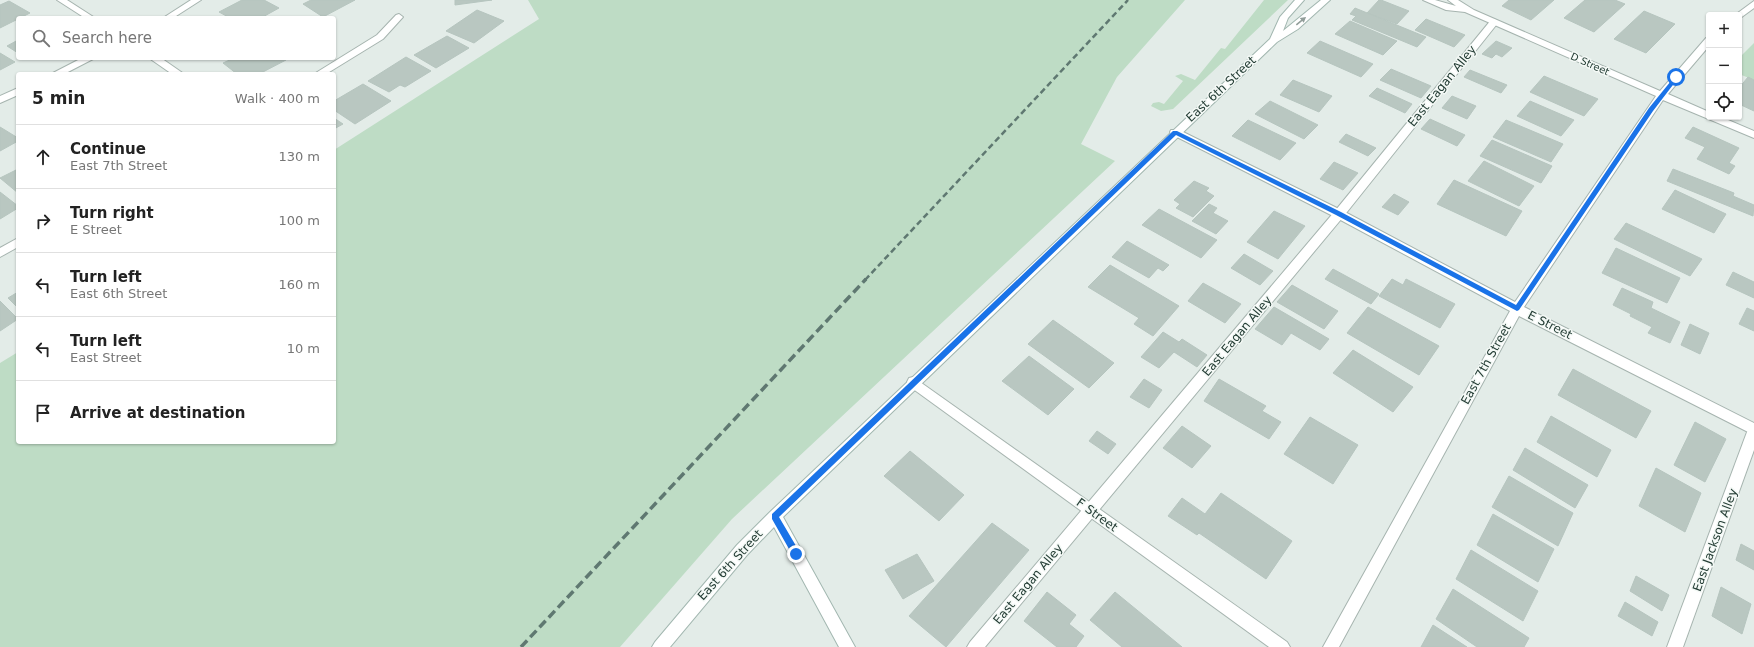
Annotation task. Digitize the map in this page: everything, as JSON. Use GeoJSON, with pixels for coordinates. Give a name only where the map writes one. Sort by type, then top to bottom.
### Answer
{"type":"FeatureCollection","features":[{"type":"Feature","properties":{"kind":"street"},"geometry":{"type":"LineString","coordinates":[[61,0],[87,16]]}},
{"type":"Feature","properties":{"kind":"street"},"geometry":{"type":"LineString","coordinates":[[170,16],[198,0]]}},
{"type":"Feature","properties":{"kind":"street","name":"East 6th Street"},"geometry":{"type":"LineString","coordinates":[[1274,40],[1284,17],[1300,0]]}},
{"type":"Feature","properties":{"kind":"street","name":"East 6th Street"},"geometry":{"type":"LineString","coordinates":[[660,647],[742,550],[775,516],[1175,132],[1274,40],[1299,23],[1326,0]]}},
{"type":"Feature","properties":{"kind":"street","name":"D Street"},"geometry":{"type":"LineString","coordinates":[[1427,0],[1449,8],[1471,12]]}},
{"type":"Feature","properties":{"kind":"street","name":"D Street"},"geometry":{"type":"LineString","coordinates":[[1452,0],[1471,12],[1706,115]]}},
{"type":"Feature","properties":{"kind":"street"},"geometry":{"type":"LineString","coordinates":[[1742,14],[1754,4]]}},
{"type":"Feature","properties":{"kind":"street"},"geometry":{"type":"LineString","coordinates":[[322,72],[380,37],[399,17]]}},
{"type":"Feature","properties":{"kind":"street","name":"East Eagan Alley"},"geometry":{"type":"LineString","coordinates":[[975,647],[1338,214],[1494,22]]}},
{"type":"Feature","properties":{"kind":"street","name":"East 7th Street"},"geometry":{"type":"LineString","coordinates":[[1331,647],[1517,309],[1651,109],[1663,96],[1676,77],[1706,43]]}},
{"type":"Feature","properties":{"kind":"street"},"geometry":{"type":"LineString","coordinates":[[60,72],[86,60]]}},
{"type":"Feature","properties":{"kind":"street"},"geometry":{"type":"LineString","coordinates":[[157,60],[176,72]]}},
{"type":"Feature","properties":{"kind":"street"},"geometry":{"type":"LineString","coordinates":[[0,100],[16,92]]}},
{"type":"Feature","properties":{"kind":"street"},"geometry":{"type":"LineString","coordinates":[[1719,120],[1754,135]]}},
{"type":"Feature","properties":{"kind":"street","name":"E Street"},"geometry":{"type":"LineString","coordinates":[[1175,132],[1338,214],[1517,309],[1754,429]]}},
{"type":"Feature","properties":{"kind":"street"},"geometry":{"type":"LineString","coordinates":[[0,253],[16,243]]}},
{"type":"Feature","properties":{"kind":"street","name":"F Street"},"geometry":{"type":"LineString","coordinates":[[913,382],[1282,647]]}},
{"type":"Feature","properties":{"kind":"street","name":"East Jackson Alley"},"geometry":{"type":"LineString","coordinates":[[1675,647],[1754,432]]}},
{"type":"Feature","properties":{"kind":"street"},"geometry":{"type":"LineString","coordinates":[[775,516],[847,647]]}},
{"type":"Feature","properties":{"kind":"green space"},"geometry":{"type":"Polygon","coordinates":[[[528,0],[1185,0],[1117,77],[1081,144],[1115,161],[732,519],[620,647],[0,647],[0,363],[16,353],[16,444],[336,444],[336,149],[539,19],[528,0]]]}},
{"type":"Feature","properties":{"kind":"green space"},"geometry":{"type":"Polygon","coordinates":[[[1264,0],[1288,0],[1173,109],[1161,111],[1151,106],[1153,103],[1159,102],[1164,104],[1183,81],[1175,76],[1181,74],[1195,80],[1221,48],[1225,49],[1264,0]]]}},
{"type":"Feature","properties":{"kind":"green space"},"geometry":{"type":"Polygon","coordinates":[[[1754,43],[1754,80],[1742,75],[1742,55],[1754,43]]]}},
{"type":"Feature","properties":{"kind":"building"},"geometry":{"type":"Polygon","coordinates":[[[242,0],[264,0],[279,8],[265,16],[226,16],[219,12],[242,0]]]}},
{"type":"Feature","properties":{"kind":"building"},"geometry":{"type":"Polygon","coordinates":[[[311,0],[355,0],[325,16],[321,16],[303,4],[311,0]]]}},
{"type":"Feature","properties":{"kind":"building"},"geometry":{"type":"Polygon","coordinates":[[[455,0],[492,0],[455,5],[455,0]]]}},
{"type":"Feature","properties":{"kind":"building"},"geometry":{"type":"Polygon","coordinates":[[[1379,0],[1409,11],[1397,24],[1367,13],[1379,0]]]}},
{"type":"Feature","properties":{"kind":"building"},"geometry":{"type":"Polygon","coordinates":[[[1509,0],[1554,0],[1531,20],[1502,6],[1509,0]]]}},
{"type":"Feature","properties":{"kind":"building"},"geometry":{"type":"Polygon","coordinates":[[[1585,0],[1615,0],[1625,4],[1594,32],[1564,18],[1585,0]]]}},
{"type":"Feature","properties":{"kind":"building"},"geometry":{"type":"Polygon","coordinates":[[[9,1],[30,13],[24,16],[16,16],[16,20],[0,28],[0,5],[9,1]]]}},
{"type":"Feature","properties":{"kind":"building"},"geometry":{"type":"Polygon","coordinates":[[[1355,8],[1426,37],[1417,47],[1352,20],[1356,16],[1350,14],[1355,8]]]}},
{"type":"Feature","properties":{"kind":"building"},"geometry":{"type":"Polygon","coordinates":[[[477,10],[504,21],[474,43],[446,31],[477,10]]]}},
{"type":"Feature","properties":{"kind":"building"},"geometry":{"type":"Polygon","coordinates":[[[1644,11],[1675,24],[1646,53],[1614,39],[1644,11]]]}},
{"type":"Feature","properties":{"kind":"building"},"geometry":{"type":"Polygon","coordinates":[[[1426,19],[1465,35],[1454,47],[1415,30],[1426,19]]]}},
{"type":"Feature","properties":{"kind":"building"},"geometry":{"type":"Polygon","coordinates":[[[1350,21],[1397,41],[1383,55],[1335,34],[1350,21]]]}},
{"type":"Feature","properties":{"kind":"building"},"geometry":{"type":"Polygon","coordinates":[[[447,36],[469,48],[436,68],[414,55],[447,36]]]}},
{"type":"Feature","properties":{"kind":"building"},"geometry":{"type":"Polygon","coordinates":[[[16,41],[16,52],[7,46],[16,41]]]}},
{"type":"Feature","properties":{"kind":"building"},"geometry":{"type":"Polygon","coordinates":[[[1320,41],[1373,64],[1361,77],[1307,53],[1320,41]]]}},
{"type":"Feature","properties":{"kind":"building"},"geometry":{"type":"Polygon","coordinates":[[[1496,41],[1512,48],[1502,57],[1496,54],[1492,58],[1482,54],[1496,41]]]}},
{"type":"Feature","properties":{"kind":"building"},"geometry":{"type":"Polygon","coordinates":[[[0,53],[15,62],[0,70],[0,53]]]}},
{"type":"Feature","properties":{"kind":"building"},"geometry":{"type":"Polygon","coordinates":[[[406,57],[431,71],[405,87],[400,85],[389,92],[368,81],[406,57]]]}},
{"type":"Feature","properties":{"kind":"building"},"geometry":{"type":"Polygon","coordinates":[[[230,60],[286,60],[263,72],[234,72],[223,63],[230,60]]]}},
{"type":"Feature","properties":{"kind":"building"},"geometry":{"type":"Polygon","coordinates":[[[1391,69],[1431,86],[1421,98],[1380,80],[1391,69]]]}},
{"type":"Feature","properties":{"kind":"building"},"geometry":{"type":"Polygon","coordinates":[[[1470,70],[1507,85],[1501,93],[1464,77],[1470,70]]]}},
{"type":"Feature","properties":{"kind":"building"},"geometry":{"type":"Polygon","coordinates":[[[1544,76],[1598,99],[1584,116],[1530,92],[1544,76]]]}},
{"type":"Feature","properties":{"kind":"building"},"geometry":{"type":"Polygon","coordinates":[[[1748,77],[1754,80],[1754,111],[1742,105],[1742,84],[1748,77]]]}},
{"type":"Feature","properties":{"kind":"building"},"geometry":{"type":"Polygon","coordinates":[[[1293,80],[1332,96],[1319,112],[1280,95],[1293,80]]]}},
{"type":"Feature","properties":{"kind":"building"},"geometry":{"type":"Polygon","coordinates":[[[363,84],[391,101],[355,124],[336,111],[336,100],[363,84]]]}},
{"type":"Feature","properties":{"kind":"building"},"geometry":{"type":"Polygon","coordinates":[[[1377,88],[1412,104],[1405,113],[1369,96],[1377,88]]]}},
{"type":"Feature","properties":{"kind":"building"},"geometry":{"type":"Polygon","coordinates":[[[1452,96],[1476,106],[1467,119],[1442,108],[1452,96]]]}},
{"type":"Feature","properties":{"kind":"building"},"geometry":{"type":"Polygon","coordinates":[[[1270,101],[1318,125],[1304,139],[1255,114],[1270,101]]]}},
{"type":"Feature","properties":{"kind":"building"},"geometry":{"type":"Polygon","coordinates":[[[1530,101],[1574,120],[1561,136],[1517,116],[1530,101]]]}},
{"type":"Feature","properties":{"kind":"building"},"geometry":{"type":"Polygon","coordinates":[[[336,119],[343,124],[336,128],[336,119]]]}},
{"type":"Feature","properties":{"kind":"building"},"geometry":{"type":"Polygon","coordinates":[[[1430,119],[1465,135],[1457,146],[1421,129],[1430,119]]]}},
{"type":"Feature","properties":{"kind":"building"},"geometry":{"type":"Polygon","coordinates":[[[1248,120],[1296,143],[1280,160],[1232,136],[1248,120]]]}},
{"type":"Feature","properties":{"kind":"building"},"geometry":{"type":"Polygon","coordinates":[[[1506,120],[1563,144],[1551,162],[1493,137],[1506,120]]]}},
{"type":"Feature","properties":{"kind":"building"},"geometry":{"type":"Polygon","coordinates":[[[0,127],[16,137],[16,142],[0,151],[0,127]]]}},
{"type":"Feature","properties":{"kind":"building"},"geometry":{"type":"Polygon","coordinates":[[[1693,127],[1739,148],[1729,163],[1735,166],[1729,174],[1697,159],[1705,147],[1685,138],[1693,127]]]}},
{"type":"Feature","properties":{"kind":"building"},"geometry":{"type":"Polygon","coordinates":[[[1346,134],[1376,148],[1368,156],[1339,142],[1346,134]]]}},
{"type":"Feature","properties":{"kind":"building"},"geometry":{"type":"Polygon","coordinates":[[[1492,140],[1552,166],[1541,183],[1480,156],[1492,140]]]}},
{"type":"Feature","properties":{"kind":"building"},"geometry":{"type":"Polygon","coordinates":[[[1484,161],[1534,186],[1519,206],[1468,181],[1484,161]]]}},
{"type":"Feature","properties":{"kind":"building"},"geometry":{"type":"Polygon","coordinates":[[[1334,162],[1358,173],[1343,190],[1320,179],[1334,162]]]}},
{"type":"Feature","properties":{"kind":"building"},"geometry":{"type":"Polygon","coordinates":[[[1673,169],[1734,193],[1733,196],[1754,205],[1753,216],[1667,181],[1673,169]]]}},
{"type":"Feature","properties":{"kind":"building"},"geometry":{"type":"Polygon","coordinates":[[[16,170],[16,191],[0,178],[16,170]]]}},
{"type":"Feature","properties":{"kind":"building"},"geometry":{"type":"Polygon","coordinates":[[[1454,180],[1522,211],[1506,236],[1437,204],[1454,180]]]}},
{"type":"Feature","properties":{"kind":"building"},"geometry":{"type":"Polygon","coordinates":[[[1194,181],[1209,188],[1206,191],[1214,196],[1193,217],[1176,208],[1180,204],[1174,200],[1194,181]]]}},
{"type":"Feature","properties":{"kind":"building"},"geometry":{"type":"Polygon","coordinates":[[[1675,190],[1726,214],[1714,233],[1662,209],[1675,190]]]}},
{"type":"Feature","properties":{"kind":"building"},"geometry":{"type":"Polygon","coordinates":[[[0,192],[16,204],[16,209],[0,219],[0,192]]]}},
{"type":"Feature","properties":{"kind":"building"},"geometry":{"type":"Polygon","coordinates":[[[1394,194],[1409,202],[1398,215],[1382,207],[1394,194]]]}},
{"type":"Feature","properties":{"kind":"building"},"geometry":{"type":"Polygon","coordinates":[[[1209,204],[1217,208],[1213,213],[1228,221],[1216,234],[1192,221],[1209,204]]]}},
{"type":"Feature","properties":{"kind":"building"},"geometry":{"type":"Polygon","coordinates":[[[1159,209],[1217,240],[1201,258],[1142,225],[1159,209]]]}},
{"type":"Feature","properties":{"kind":"building"},"geometry":{"type":"Polygon","coordinates":[[[1274,211],[1305,226],[1278,259],[1247,242],[1274,211]]]}},
{"type":"Feature","properties":{"kind":"building"},"geometry":{"type":"Polygon","coordinates":[[[1626,223],[1702,259],[1690,276],[1614,239],[1626,223]]]}},
{"type":"Feature","properties":{"kind":"building"},"geometry":{"type":"Polygon","coordinates":[[[1127,241],[1169,265],[1163,271],[1158,268],[1149,278],[1112,257],[1127,241]]]}},
{"type":"Feature","properties":{"kind":"building"},"geometry":{"type":"Polygon","coordinates":[[[1616,248],[1680,278],[1667,303],[1602,273],[1616,248]]]}},
{"type":"Feature","properties":{"kind":"building"},"geometry":{"type":"Polygon","coordinates":[[[1244,254],[1273,271],[1260,285],[1231,268],[1244,254]]]}},
{"type":"Feature","properties":{"kind":"building"},"geometry":{"type":"Polygon","coordinates":[[[1110,265],[1179,306],[1153,336],[1134,324],[1139,318],[1088,287],[1110,265]]]}},
{"type":"Feature","properties":{"kind":"building"},"geometry":{"type":"Polygon","coordinates":[[[1333,269],[1379,294],[1371,304],[1325,279],[1333,269]]]}},
{"type":"Feature","properties":{"kind":"building"},"geometry":{"type":"Polygon","coordinates":[[[1733,272],[1754,282],[1754,298],[1726,285],[1733,272]]]}},
{"type":"Feature","properties":{"kind":"building"},"geometry":{"type":"Polygon","coordinates":[[[1392,279],[1403,285],[1406,279],[1455,304],[1440,328],[1379,296],[1392,279]]]}},
{"type":"Feature","properties":{"kind":"building"},"geometry":{"type":"Polygon","coordinates":[[[1203,283],[1241,304],[1225,323],[1188,301],[1203,283]]]}},
{"type":"Feature","properties":{"kind":"building"},"geometry":{"type":"Polygon","coordinates":[[[1292,285],[1338,311],[1324,329],[1277,302],[1292,285]]]}},
{"type":"Feature","properties":{"kind":"building"},"geometry":{"type":"Polygon","coordinates":[[[1622,288],[1653,302],[1651,308],[1680,322],[1670,343],[1648,333],[1652,327],[1630,316],[1631,314],[1613,305],[1622,288]]]}},
{"type":"Feature","properties":{"kind":"building"},"geometry":{"type":"Polygon","coordinates":[[[16,293],[16,306],[8,298],[16,293]]]}},
{"type":"Feature","properties":{"kind":"building"},"geometry":{"type":"Polygon","coordinates":[[[0,301],[16,317],[16,320],[0,331],[0,301]]]}},
{"type":"Feature","properties":{"kind":"building"},"geometry":{"type":"Polygon","coordinates":[[[1274,307],[1329,339],[1320,350],[1291,333],[1282,345],[1255,329],[1274,307]]]}},
{"type":"Feature","properties":{"kind":"building"},"geometry":{"type":"Polygon","coordinates":[[[1368,307],[1439,346],[1419,375],[1347,333],[1368,307]]]}},
{"type":"Feature","properties":{"kind":"building"},"geometry":{"type":"Polygon","coordinates":[[[1747,308],[1754,311],[1754,331],[1739,324],[1747,308]]]}},
{"type":"Feature","properties":{"kind":"building"},"geometry":{"type":"Polygon","coordinates":[[[1053,320],[1114,363],[1089,388],[1028,344],[1053,320]]]}},
{"type":"Feature","properties":{"kind":"building"},"geometry":{"type":"Polygon","coordinates":[[[1690,324],[1709,333],[1700,354],[1681,345],[1690,324]]]}},
{"type":"Feature","properties":{"kind":"building"},"geometry":{"type":"Polygon","coordinates":[[[1163,332],[1179,342],[1182,339],[1207,355],[1197,367],[1174,352],[1159,368],[1141,357],[1163,332]]]}},
{"type":"Feature","properties":{"kind":"building"},"geometry":{"type":"Polygon","coordinates":[[[1353,350],[1413,387],[1393,412],[1333,373],[1353,350]]]}},
{"type":"Feature","properties":{"kind":"building"},"geometry":{"type":"Polygon","coordinates":[[[1029,356],[1074,389],[1048,415],[1002,381],[1029,356]]]}},
{"type":"Feature","properties":{"kind":"building"},"geometry":{"type":"Polygon","coordinates":[[[1573,369],[1651,411],[1636,438],[1558,395],[1573,369]]]}},
{"type":"Feature","properties":{"kind":"building"},"geometry":{"type":"Polygon","coordinates":[[[1144,379],[1162,390],[1149,408],[1130,397],[1144,379]]]}},
{"type":"Feature","properties":{"kind":"building"},"geometry":{"type":"Polygon","coordinates":[[[1219,379],[1266,406],[1262,411],[1281,422],[1269,439],[1204,401],[1219,379]]]}},
{"type":"Feature","properties":{"kind":"building"},"geometry":{"type":"Polygon","coordinates":[[[1551,416],[1611,450],[1597,477],[1537,442],[1551,416]]]}},
{"type":"Feature","properties":{"kind":"building"},"geometry":{"type":"Polygon","coordinates":[[[1310,417],[1358,445],[1333,484],[1284,454],[1310,417]]]}},
{"type":"Feature","properties":{"kind":"building"},"geometry":{"type":"Polygon","coordinates":[[[1695,422],[1726,439],[1705,482],[1674,465],[1695,422]]]}},
{"type":"Feature","properties":{"kind":"building"},"geometry":{"type":"Polygon","coordinates":[[[1182,426],[1211,446],[1192,468],[1163,448],[1182,426]]]}},
{"type":"Feature","properties":{"kind":"building"},"geometry":{"type":"Polygon","coordinates":[[[1097,431],[1116,444],[1108,454],[1089,441],[1097,431]]]}},
{"type":"Feature","properties":{"kind":"building"},"geometry":{"type":"Polygon","coordinates":[[[1525,448],[1588,485],[1575,508],[1513,470],[1525,448]]]}},
{"type":"Feature","properties":{"kind":"building"},"geometry":{"type":"Polygon","coordinates":[[[910,451],[964,495],[939,521],[884,476],[910,451]]]}},
{"type":"Feature","properties":{"kind":"building"},"geometry":{"type":"Polygon","coordinates":[[[1656,468],[1701,493],[1685,532],[1639,506],[1656,468]]]}},
{"type":"Feature","properties":{"kind":"building"},"geometry":{"type":"Polygon","coordinates":[[[1509,476],[1573,513],[1558,546],[1492,507],[1509,476]]]}},
{"type":"Feature","properties":{"kind":"building"},"geometry":{"type":"Polygon","coordinates":[[[1221,493],[1292,541],[1266,579],[1199,533],[1197,535],[1168,516],[1182,498],[1205,514],[1221,493]]]}},
{"type":"Feature","properties":{"kind":"building"},"geometry":{"type":"Polygon","coordinates":[[[1493,514],[1554,549],[1538,582],[1477,545],[1493,514]]]}},
{"type":"Feature","properties":{"kind":"building"},"geometry":{"type":"Polygon","coordinates":[[[992,523],[1029,550],[946,647],[909,616],[992,523]]]}},
{"type":"Feature","properties":{"kind":"building"},"geometry":{"type":"Polygon","coordinates":[[[1741,544],[1754,551],[1754,570],[1736,560],[1741,544]]]}},
{"type":"Feature","properties":{"kind":"building"},"geometry":{"type":"Polygon","coordinates":[[[1471,550],[1538,591],[1523,621],[1456,579],[1471,550]]]}},
{"type":"Feature","properties":{"kind":"building"},"geometry":{"type":"Polygon","coordinates":[[[917,554],[934,581],[903,599],[885,570],[917,554]]]}},
{"type":"Feature","properties":{"kind":"building"},"geometry":{"type":"Polygon","coordinates":[[[1636,576],[1669,595],[1662,611],[1630,591],[1636,576]]]}},
{"type":"Feature","properties":{"kind":"building"},"geometry":{"type":"Polygon","coordinates":[[[1721,587],[1751,604],[1742,634],[1712,616],[1721,587]]]}},
{"type":"Feature","properties":{"kind":"building"},"geometry":{"type":"Polygon","coordinates":[[[1453,589],[1529,638],[1524,647],[1477,647],[1436,619],[1453,589]]]}},
{"type":"Feature","properties":{"kind":"building"},"geometry":{"type":"Polygon","coordinates":[[[1047,592],[1076,615],[1069,624],[1084,636],[1076,647],[1057,647],[1024,621],[1047,592]]]}},
{"type":"Feature","properties":{"kind":"building"},"geometry":{"type":"Polygon","coordinates":[[[1115,592],[1182,647],[1122,647],[1090,620],[1115,592]]]}},
{"type":"Feature","properties":{"kind":"building"},"geometry":{"type":"Polygon","coordinates":[[[1625,602],[1658,622],[1652,636],[1618,616],[1625,602]]]}},
{"type":"Feature","properties":{"kind":"building"},"geometry":{"type":"Polygon","coordinates":[[[1433,625],[1467,647],[1421,647],[1433,625]]]}},
{"type":"Feature","properties":{"kind":"railway"},"geometry":{"type":"LineString","coordinates":[[865,280],[1128,0]]}},
{"type":"Feature","properties":{"kind":"railway"},"geometry":{"type":"LineString","coordinates":[[521,647],[866,279]]}},
{"type":"Feature","properties":{"kind":"route"},"geometry":{"type":"LineString","coordinates":[[796,554],[775,516],[1175,132],[1338,214],[1517,309],[1651,109],[1663,96],[1676,77]]}}]}
